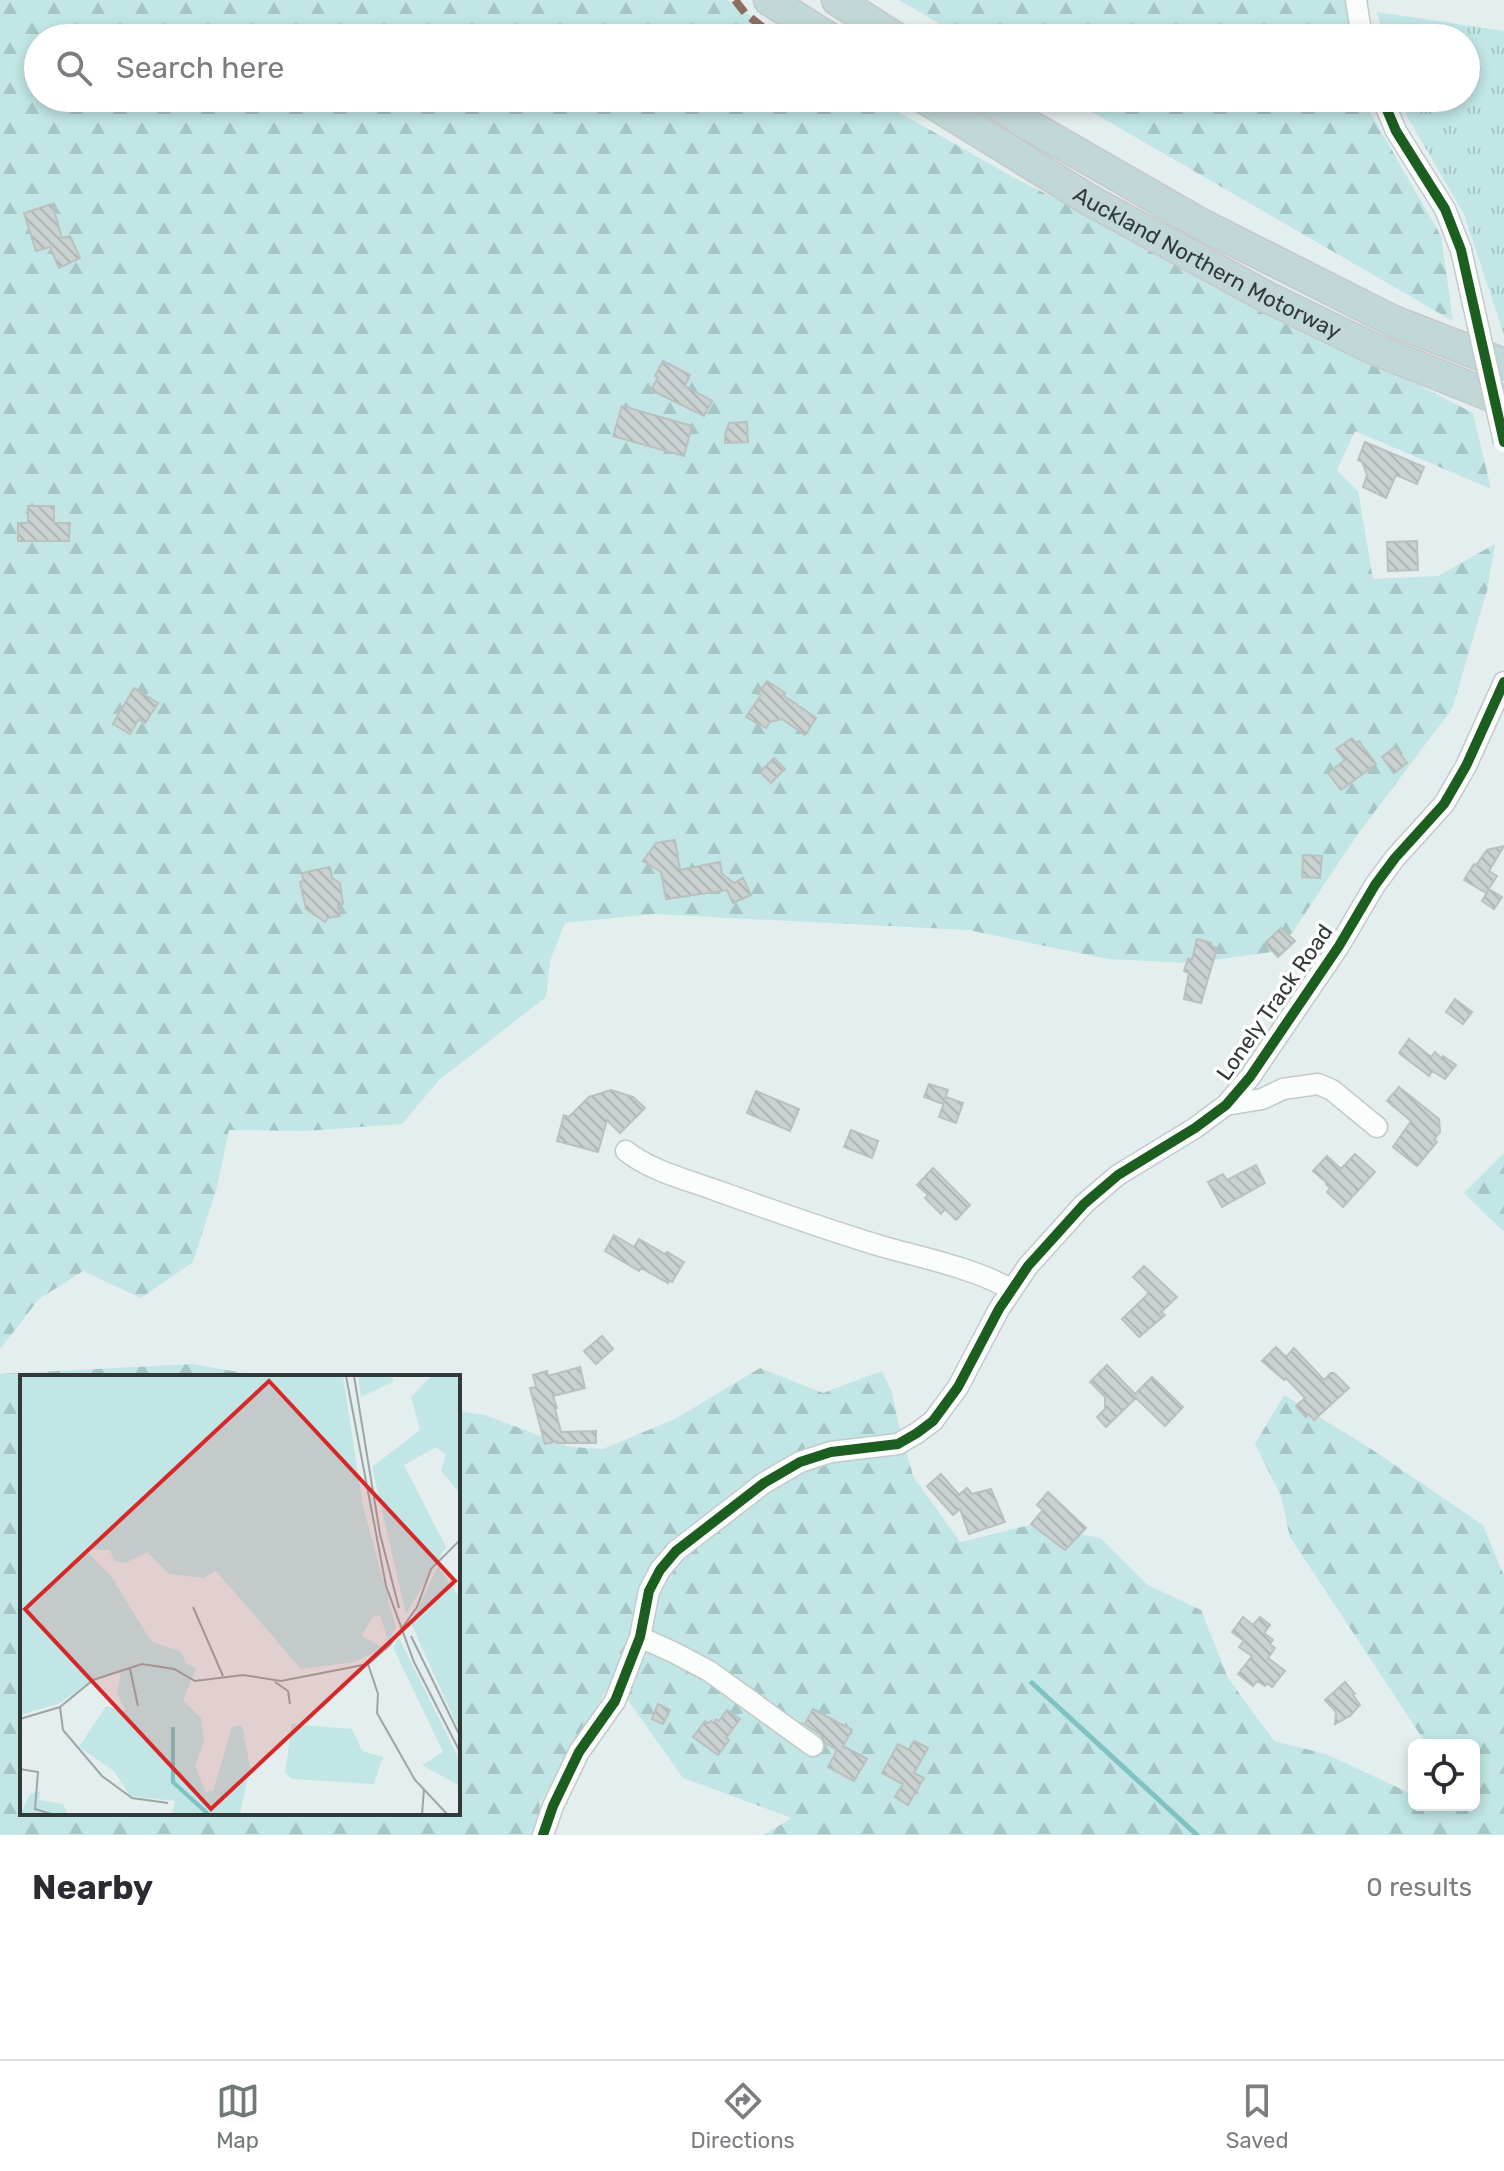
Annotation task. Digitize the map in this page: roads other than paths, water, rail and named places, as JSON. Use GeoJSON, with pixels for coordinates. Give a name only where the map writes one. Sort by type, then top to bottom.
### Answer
{"type":"FeatureCollection","features":[{"type":"Feature","properties":{"kind":"highway"},"geometry":{"type":"LineString","coordinates":[[769,0],[807,24]]}},
{"type":"Feature","properties":{"kind":"highway"},"geometry":{"type":"LineString","coordinates":[[837,0],[874,24]]}},
{"type":"Feature","properties":{"kind":"highway","name":"Auckland Northern Motorway"},"geometry":{"type":"LineString","coordinates":[[947,112],[1091,201],[1267,297],[1376,350],[1504,401]]}},
{"type":"Feature","properties":{"kind":"highway","name":"Auckland Northern Motorway"},"geometry":{"type":"LineString","coordinates":[[1009,112],[1201,224],[1393,321],[1504,364]]}},
{"type":"Feature","properties":{"kind":"street"},"geometry":{"type":"LineString","coordinates":[[1356,0],[1360,24]]}},
{"type":"Feature","properties":{"kind":"street"},"geometry":{"type":"LineString","coordinates":[[1388,112],[1396,131],[1436,192],[1461,250],[1504,442]]}},
{"type":"Feature","properties":{"kind":"street","name":"Lonely Track Road"},"geometry":{"type":"LineString","coordinates":[[543,1835],[579,1752],[615,1701],[640,1637],[649,1591],[660,1570],[676,1551],[764,1483],[800,1462],[831,1452],[898,1444],[933,1421],[963,1379],[999,1309],[1028,1266],[1053,1237],[1084,1204],[1118,1175],[1195,1128],[1226,1105],[1250,1077],[1339,946],[1375,885],[1444,804],[1466,766],[1504,682]]}},
{"type":"Feature","properties":{"kind":"street"},"geometry":{"type":"LineString","coordinates":[[1226,1105],[1262,1099],[1283,1089],[1318,1084],[1332,1090],[1377,1127]]}},
{"type":"Feature","properties":{"kind":"street"},"geometry":{"type":"LineString","coordinates":[[626,1151],[666,1172],[784,1215],[954,1267],[1012,1290]]}},
{"type":"Feature","properties":{"kind":"street"},"geometry":{"type":"LineString","coordinates":[[640,1637],[709,1671],[813,1746]]}},
{"type":"Feature","properties":{"kind":"waterway"},"geometry":{"type":"LineString","coordinates":[[1032,1683],[1197,1835]]}}]}
